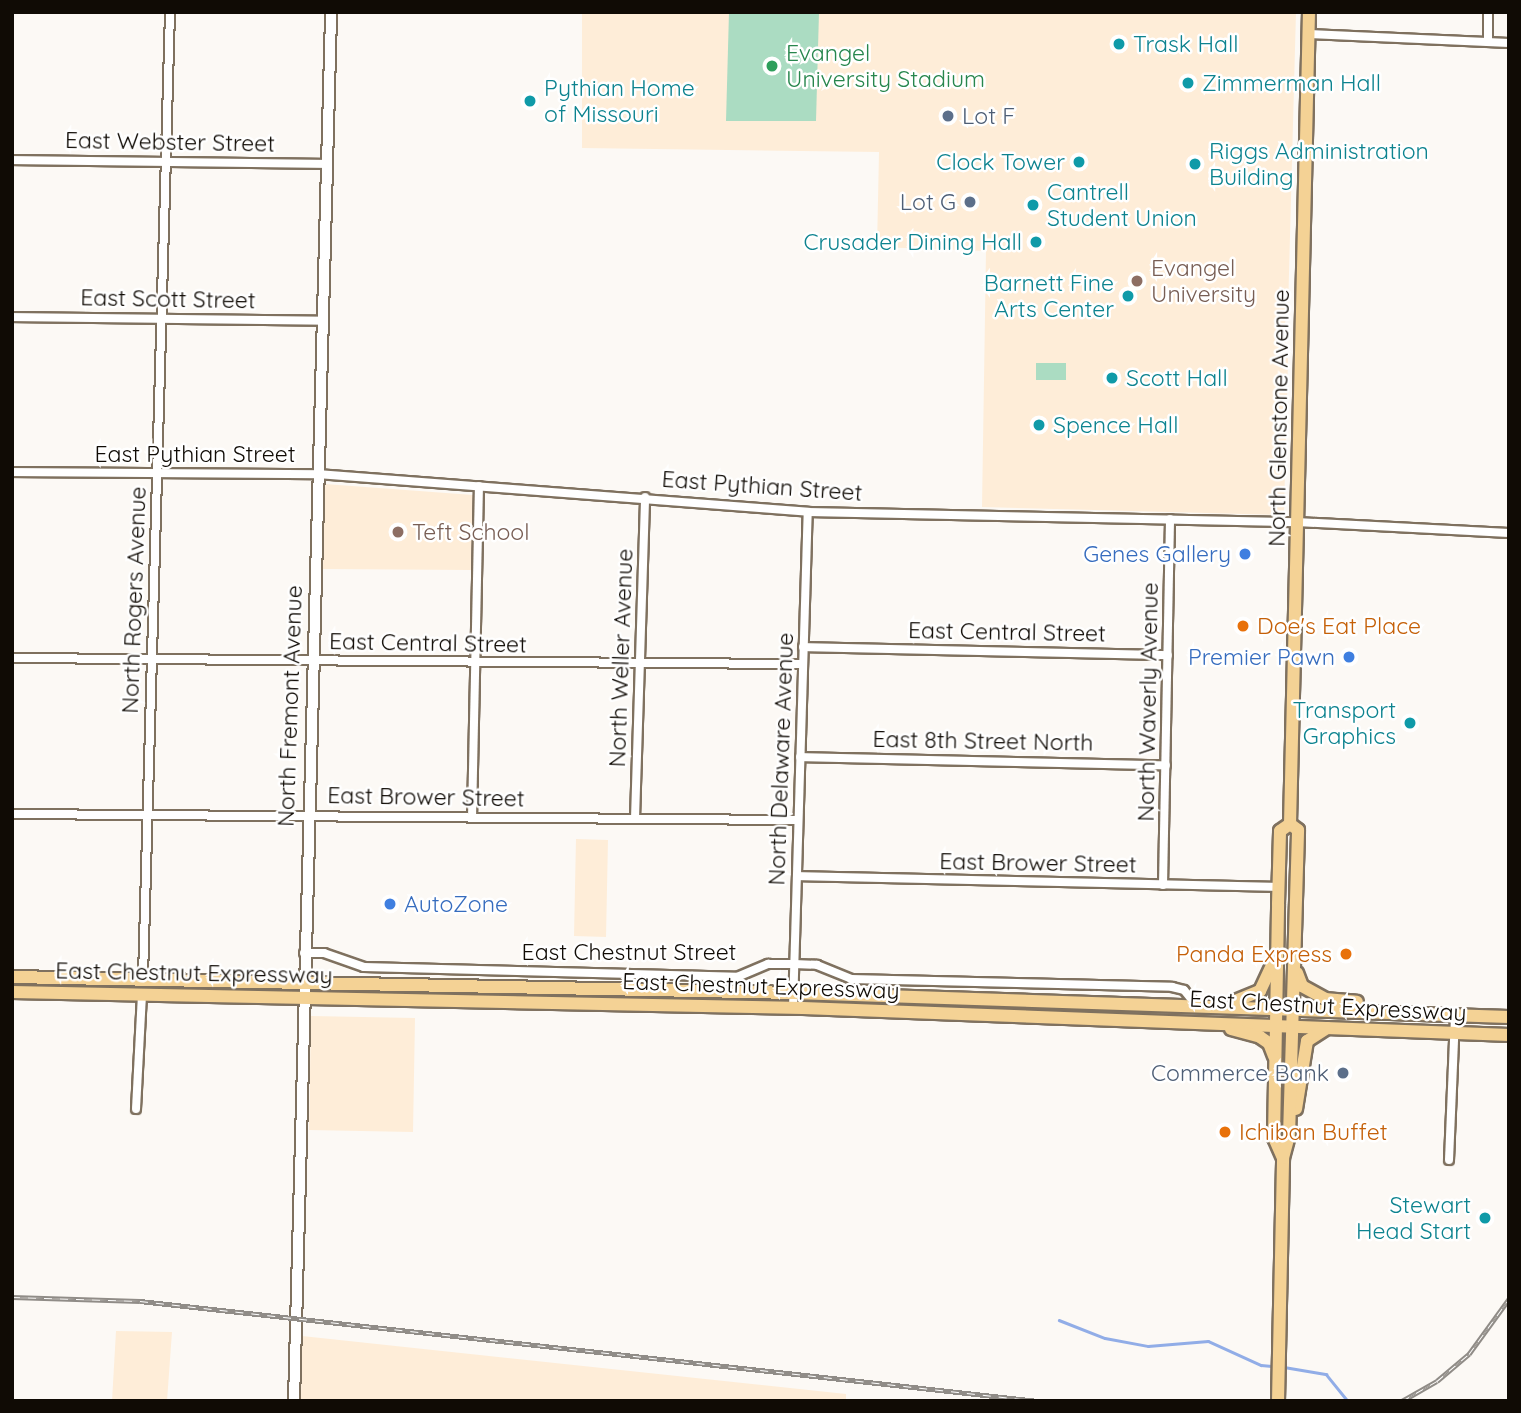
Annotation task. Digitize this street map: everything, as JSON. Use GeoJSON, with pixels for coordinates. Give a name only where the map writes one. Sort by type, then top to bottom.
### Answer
{"type":"FeatureCollection","features":[{"type":"Feature","properties":{"kind":"main road","name":"North Glenstone Avenue"},"geometry":{"type":"LineString","coordinates":[[1290,824],[1309,12]]}},
{"type":"Feature","properties":{"kind":"main road","name":"North Glenstone Avenue"},"geometry":{"type":"LineString","coordinates":[[1283,1158],[1274,1138],[1278,887],[1280,831],[1290,824]]}},
{"type":"Feature","properties":{"kind":"main road","name":"North Glenstone Avenue"},"geometry":{"type":"LineString","coordinates":[[1279,1401],[1283,1158],[1289,1136],[1298,830],[1290,824]]}},
{"type":"Feature","properties":{"kind":"main road"},"geometry":{"type":"LineString","coordinates":[[1214,1005],[1253,997],[1277,956]]}},
{"type":"Feature","properties":{"kind":"main road"},"geometry":{"type":"LineString","coordinates":[[1295,967],[1302,986],[1325,999],[1455,1014]]}},
{"type":"Feature","properties":{"kind":"main road","name":"East Chestnut Expressway"},"geometry":{"type":"LineString","coordinates":[[12,977],[304,980],[794,993],[1276,1007],[1509,1017]]}},
{"type":"Feature","properties":{"kind":"main road","name":"East Chestnut Expressway"},"geometry":{"type":"LineString","coordinates":[[12,992],[303,995],[793,1008],[1293,1024],[1509,1035]]}},
{"type":"Feature","properties":{"kind":"main road"},"geometry":{"type":"LineString","coordinates":[[1099,1018],[1123,1025],[1250,1032],[1269,1043],[1275,1065]]}},
{"type":"Feature","properties":{"kind":"main road"},"geometry":{"type":"LineString","coordinates":[[1289,1136],[1307,1041],[1316,1031],[1334,1026]]}},
{"type":"Feature","properties":{"kind":"street","name":"North Rogers Avenue"},"geometry":{"type":"LineString","coordinates":[[143,978],[170,12]]}},
{"type":"Feature","properties":{"kind":"street","name":"North Fremont Avenue"},"geometry":{"type":"LineString","coordinates":[[295,1401],[307,815],[331,12]]}},
{"type":"Feature","properties":{"kind":"street"},"geometry":{"type":"LineString","coordinates":[[1488,12],[1488,42]]}},
{"type":"Feature","properties":{"kind":"street"},"geometry":{"type":"LineString","coordinates":[[1309,34],[1509,43]]}},
{"type":"Feature","properties":{"kind":"street","name":"East Webster Street"},"geometry":{"type":"LineString","coordinates":[[12,160],[328,164]]}},
{"type":"Feature","properties":{"kind":"street","name":"East Scott Street"},"geometry":{"type":"LineString","coordinates":[[12,317],[323,321]]}},
{"type":"Feature","properties":{"kind":"street","name":"East Pythian Street"},"geometry":{"type":"LineString","coordinates":[[12,472],[318,474],[645,497],[808,512],[1297,522],[1509,533]]}},
{"type":"Feature","properties":{"kind":"street"},"geometry":{"type":"LineString","coordinates":[[472,818],[478,486]]}},
{"type":"Feature","properties":{"kind":"street","name":"North Weller Avenue"},"geometry":{"type":"LineString","coordinates":[[635,819],[645,497]]}},
{"type":"Feature","properties":{"kind":"street","name":"North Delaware Avenue"},"geometry":{"type":"LineString","coordinates":[[793,1008],[801,664],[808,512]]}},
{"type":"Feature","properties":{"kind":"street","name":"North Waverly Avenue"},"geometry":{"type":"LineString","coordinates":[[1163,886],[1170,519]]}},
{"type":"Feature","properties":{"kind":"street","name":"East Central Street"},"geometry":{"type":"LineString","coordinates":[[803,648],[1168,655]]}},
{"type":"Feature","properties":{"kind":"street","name":"East Central Street"},"geometry":{"type":"LineString","coordinates":[[12,658],[476,664],[801,664]]}},
{"type":"Feature","properties":{"kind":"street","name":"East 8th Street North"},"geometry":{"type":"LineString","coordinates":[[800,757],[1166,765]]}},
{"type":"Feature","properties":{"kind":"street","name":"East Brower Street"},"geometry":{"type":"LineString","coordinates":[[12,814],[798,820]]}},
{"type":"Feature","properties":{"kind":"street","name":"East Brower Street"},"geometry":{"type":"LineString","coordinates":[[797,876],[1278,887]]}},
{"type":"Feature","properties":{"kind":"street","name":"East Chestnut Street"},"geometry":{"type":"LineString","coordinates":[[304,953],[324,953],[364,967],[737,977],[768,964],[817,965],[851,979],[1172,987],[1184,990],[1196,1005]]}},
{"type":"Feature","properties":{"kind":"street"},"geometry":{"type":"LineString","coordinates":[[136,1109],[142,993]]}},
{"type":"Feature","properties":{"kind":"street"},"geometry":{"type":"LineString","coordinates":[[1449,1160],[1455,1014]]}},
{"type":"Feature","properties":{"kind":"shaded area","name":"Evangel University"},"geometry":{"type":"Polygon","coordinates":[[[582,12],[1296,12],[1288,311],[1284,327],[1288,361],[1284,511],[1277,515],[982,507],[986,251],[877,247],[879,152],[582,148],[582,12]]]}},
{"type":"Feature","properties":{"kind":"shaded area","name":"Teft School"},"geometry":{"type":"Polygon","coordinates":[[[325,484],[473,495],[471,570],[323,569],[325,484]]]}},
{"type":"Feature","properties":{"kind":"shaded area"},"geometry":{"type":"Polygon","coordinates":[[[576,839],[608,840],[606,937],[574,936],[576,839]]]}},
{"type":"Feature","properties":{"kind":"shaded area"},"geometry":{"type":"Polygon","coordinates":[[[311,1016],[415,1018],[413,1132],[309,1130],[311,1016]]]}},
{"type":"Feature","properties":{"kind":"shaded area"},"geometry":{"type":"Polygon","coordinates":[[[116,1331],[172,1332],[167,1401],[112,1401],[116,1331]]]}},
{"type":"Feature","properties":{"kind":"shaded area"},"geometry":{"type":"Polygon","coordinates":[[[302,1336],[846,1394],[846,1401],[301,1401],[302,1336]]]}},
{"type":"Feature","properties":{"kind":"green space","name":"Evangel University Stadium"},"geometry":{"type":"Polygon","coordinates":[[[729,12],[819,12],[816,121],[726,121],[729,12]]]}},
{"type":"Feature","properties":{"kind":"green space"},"geometry":{"type":"Polygon","coordinates":[[[1036,363],[1066,363],[1066,380],[1036,380],[1036,363]]]}},
{"type":"Feature","properties":{"kind":"waterway"},"geometry":{"type":"LineString","coordinates":[[1059,1320],[1105,1338],[1148,1346],[1208,1341],[1261,1365],[1273,1366]]}},
{"type":"Feature","properties":{"kind":"waterway"},"geometry":{"type":"LineString","coordinates":[[1284,1367],[1326,1374],[1348,1401]]}},
{"type":"Feature","properties":{"kind":"railway"},"geometry":{"type":"LineString","coordinates":[[12,1297],[140,1301],[1038,1401]]}},
{"type":"Feature","properties":{"kind":"railway"},"geometry":{"type":"LineString","coordinates":[[1402,1401],[1437,1381],[1469,1354],[1509,1299]]}},
{"type":"Feature","properties":{"kind":"place","name":"Trask Hall"},"geometry":{"type":"Point","coordinates":[1119,44]}},
{"type":"Feature","properties":{"kind":"place","name":"Evangel University Stadium"},"geometry":{"type":"Point","coordinates":[772,66]}},
{"type":"Feature","properties":{"kind":"place","name":"Zimmerman Hall"},"geometry":{"type":"Point","coordinates":[1188,83]}},
{"type":"Feature","properties":{"kind":"place","name":"Pythian Home of Missouri"},"geometry":{"type":"Point","coordinates":[530,101]}},
{"type":"Feature","properties":{"kind":"place","name":"Lot F"},"geometry":{"type":"Point","coordinates":[948,116]}},
{"type":"Feature","properties":{"kind":"place","name":"Clock Tower"},"geometry":{"type":"Point","coordinates":[1079,162]}},
{"type":"Feature","properties":{"kind":"place","name":"Riggs Administration Building"},"geometry":{"type":"Point","coordinates":[1195,164]}},
{"type":"Feature","properties":{"kind":"place","name":"Lot G"},"geometry":{"type":"Point","coordinates":[970,202]}},
{"type":"Feature","properties":{"kind":"place","name":"Cantrell Student Union"},"geometry":{"type":"Point","coordinates":[1033,205]}},
{"type":"Feature","properties":{"kind":"place","name":"Crusader Dining Hall"},"geometry":{"type":"Point","coordinates":[1036,242]}},
{"type":"Feature","properties":{"kind":"place","name":"Evangel University"},"geometry":{"type":"Point","coordinates":[1137,281]}},
{"type":"Feature","properties":{"kind":"place","name":"Barnett Fine Arts Center"},"geometry":{"type":"Point","coordinates":[1128,296]}},
{"type":"Feature","properties":{"kind":"place","name":"Scott Hall"},"geometry":{"type":"Point","coordinates":[1112,378]}},
{"type":"Feature","properties":{"kind":"place","name":"Spence Hall"},"geometry":{"type":"Point","coordinates":[1039,425]}},
{"type":"Feature","properties":{"kind":"place","name":"Teft School"},"geometry":{"type":"Point","coordinates":[398,532]}},
{"type":"Feature","properties":{"kind":"place","name":"Genes Gallery"},"geometry":{"type":"Point","coordinates":[1245,554]}},
{"type":"Feature","properties":{"kind":"place","name":"Doe's Eat Place"},"geometry":{"type":"Point","coordinates":[1243,626]}},
{"type":"Feature","properties":{"kind":"place","name":"Premier Pawn"},"geometry":{"type":"Point","coordinates":[1349,657]}},
{"type":"Feature","properties":{"kind":"place","name":"Transport Graphics"},"geometry":{"type":"Point","coordinates":[1410,723]}},
{"type":"Feature","properties":{"kind":"place","name":"AutoZone"},"geometry":{"type":"Point","coordinates":[390,904]}},
{"type":"Feature","properties":{"kind":"place","name":"Panda Express"},"geometry":{"type":"Point","coordinates":[1346,954]}},
{"type":"Feature","properties":{"kind":"place","name":"Commerce Bank"},"geometry":{"type":"Point","coordinates":[1343,1073]}},
{"type":"Feature","properties":{"kind":"place","name":"Ichiban Buffet"},"geometry":{"type":"Point","coordinates":[1225,1132]}},
{"type":"Feature","properties":{"kind":"place","name":"Stewart Head Start"},"geometry":{"type":"Point","coordinates":[1485,1218]}}]}
